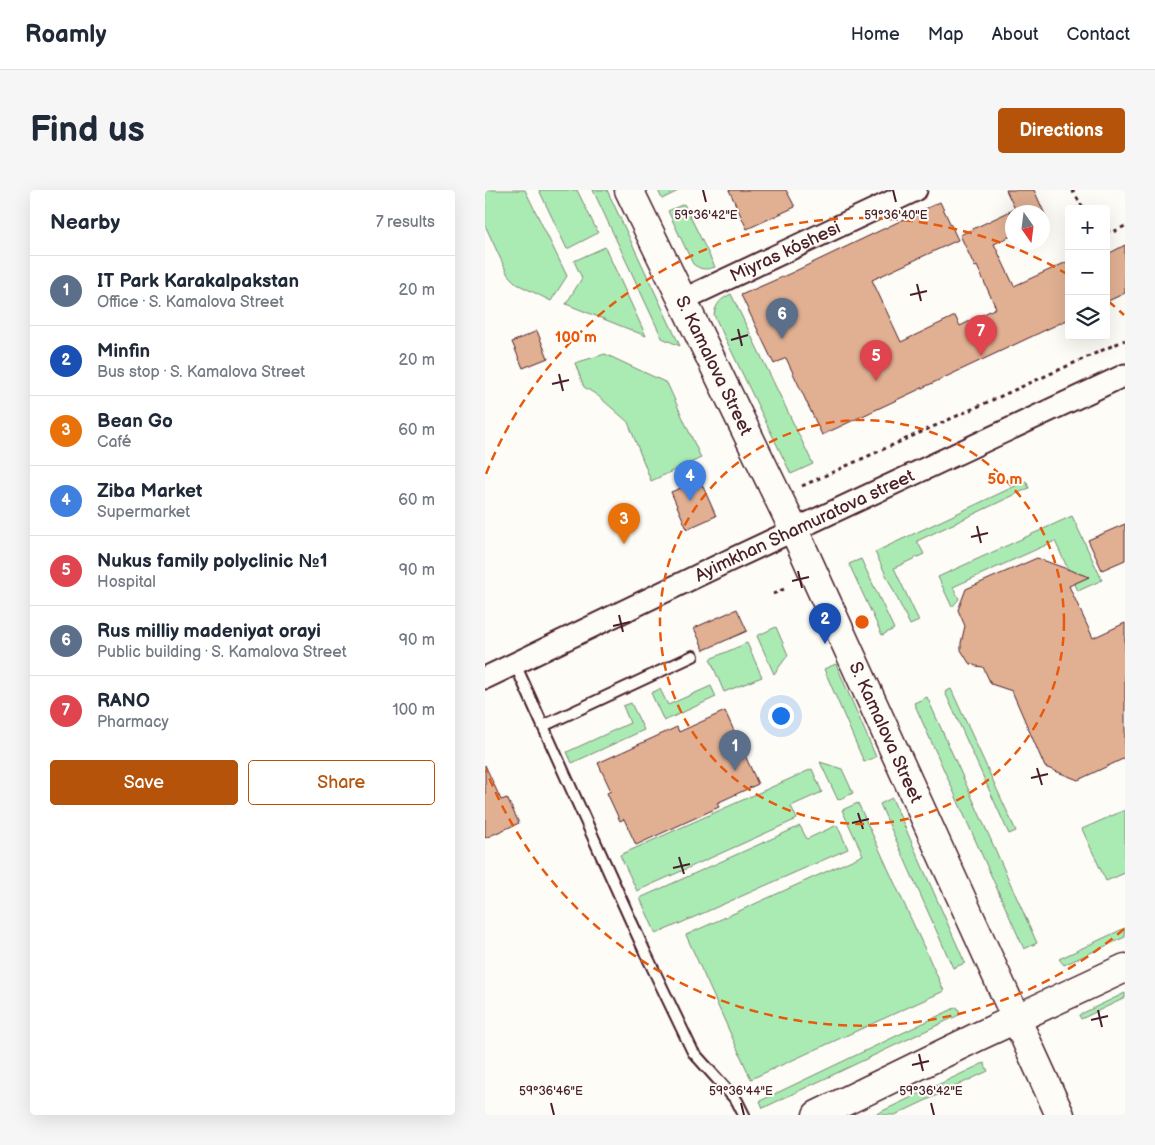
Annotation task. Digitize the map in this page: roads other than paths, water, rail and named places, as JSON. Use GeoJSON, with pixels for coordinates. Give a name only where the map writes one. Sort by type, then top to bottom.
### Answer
{"type":"FeatureCollection","features":[{"type":"Feature","properties":{"kind":"street","name":"S. Kamalova Street"},"geometry":{"type":"LineString","coordinates":[[629,190],[794,530],[1060,1115]]}},
{"type":"Feature","properties":{"kind":"street","name":"Miyras kóshesi"},"geometry":{"type":"LineString","coordinates":[[682,300],[916,190]]}},
{"type":"Feature","properties":{"kind":"street","name":"Ayimkhan Shamuratova street"},"geometry":{"type":"LineString","coordinates":[[485,678],[794,530],[1125,375]]}},
{"type":"Feature","properties":{"kind":"street"},"geometry":{"type":"LineString","coordinates":[[817,1115],[1125,968]]}},
{"type":"Feature","properties":{"kind":"lane"},"geometry":{"type":"LineString","coordinates":[[543,726],[693,656]]}},
{"type":"Feature","properties":{"kind":"lane"},"geometry":{"type":"LineString","coordinates":[[515,664],[645,952],[693,1052],[737,1101],[744,1115]]}},
{"type":"Feature","properties":{"kind":"place","name":"Rus milliy madeniyat orayi"},"geometry":{"type":"Point","coordinates":[782,339]}},
{"type":"Feature","properties":{"kind":"place","name":"RANO"},"geometry":{"type":"Point","coordinates":[981,356]}},
{"type":"Feature","properties":{"kind":"place","name":"Nukus family polyclinic №1"},"geometry":{"type":"Point","coordinates":[876,381]}},
{"type":"Feature","properties":{"kind":"place","name":"Ziba Market"},"geometry":{"type":"Point","coordinates":[690,501]}},
{"type":"Feature","properties":{"kind":"place","name":"Bean Go"},"geometry":{"type":"Point","coordinates":[624,544]}},
{"type":"Feature","properties":{"kind":"place","name":"Minfin"},"geometry":{"type":"Point","coordinates":[825,644]}},
{"type":"Feature","properties":{"kind":"place","name":"IT Park Karakalpakstan"},"geometry":{"type":"Point","coordinates":[735,771]}}]}
